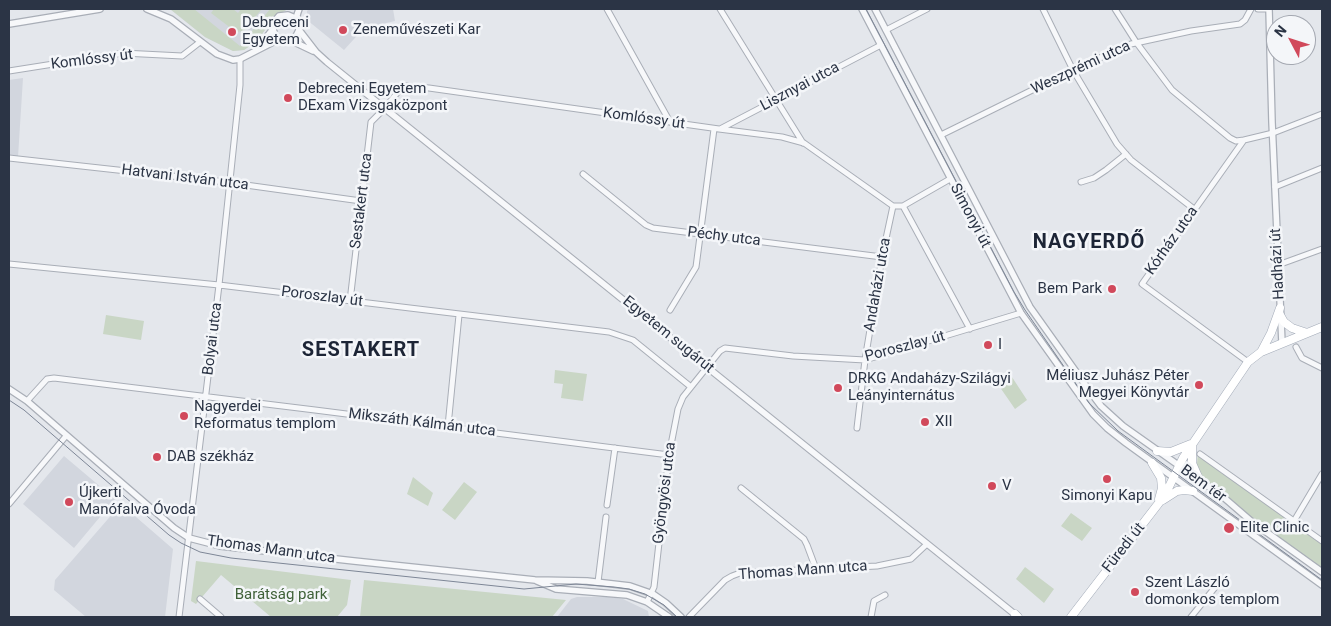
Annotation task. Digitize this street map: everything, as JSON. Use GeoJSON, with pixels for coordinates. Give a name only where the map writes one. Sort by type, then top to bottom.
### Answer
{"type":"FeatureCollection","features":[{"type":"Feature","properties":{"kind":"main road"},"geometry":{"type":"LineString","coordinates":[[1261,352],[1280,312]]}},
{"type":"Feature","properties":{"kind":"main road"},"geometry":{"type":"LineString","coordinates":[[1280,312],[1289,327],[1307,333]]}},
{"type":"Feature","properties":{"kind":"main road"},"geometry":{"type":"LineString","coordinates":[[1174,478],[1193,443],[1248,362],[1261,352],[1322,327]]}},
{"type":"Feature","properties":{"kind":"main road"},"geometry":{"type":"LineString","coordinates":[[1158,451],[1171,452],[1193,443]]}},
{"type":"Feature","properties":{"kind":"main road"},"geometry":{"type":"LineString","coordinates":[[1193,443],[1192,463],[1200,481]]}},
{"type":"Feature","properties":{"kind":"main road"},"geometry":{"type":"LineString","coordinates":[[1152,463],[1161,478],[1162,488],[1156,506]]}},
{"type":"Feature","properties":{"kind":"main road","name":"Füredi út"},"geometry":{"type":"LineString","coordinates":[[1071,617],[1165,495],[1174,478]]}},
{"type":"Feature","properties":{"kind":"main road"},"geometry":{"type":"LineString","coordinates":[[1156,506],[1177,491],[1192,491]]}},
{"type":"Feature","properties":{"kind":"street"},"geometry":{"type":"LineString","coordinates":[[9,24],[84,10],[100,9]]}},
{"type":"Feature","properties":{"kind":"street"},"geometry":{"type":"LineString","coordinates":[[147,9],[171,19],[217,54],[233,60],[240,59],[279,39]]}},
{"type":"Feature","properties":{"kind":"street"},"geometry":{"type":"LineString","coordinates":[[291,9],[276,18],[273,23],[275,35],[284,41],[296,36],[298,30],[298,9]]}},
{"type":"Feature","properties":{"kind":"street"},"geometry":{"type":"LineString","coordinates":[[606,9],[670,122]]}},
{"type":"Feature","properties":{"kind":"street"},"geometry":{"type":"LineString","coordinates":[[720,9],[804,143]]}},
{"type":"Feature","properties":{"kind":"street","name":"Simonyi út"},"geometry":{"type":"LineString","coordinates":[[862,9],[1021,312],[1093,414]]}},
{"type":"Feature","properties":{"kind":"street","name":"Simonyi út"},"geometry":{"type":"LineString","coordinates":[[875,9],[1030,306],[1089,390]]}},
{"type":"Feature","properties":{"kind":"street"},"geometry":{"type":"LineString","coordinates":[[886,30],[926,9]]}},
{"type":"Feature","properties":{"kind":"street"},"geometry":{"type":"LineString","coordinates":[[1043,9],[1073,70],[1117,144],[1146,173],[1194,209]]}},
{"type":"Feature","properties":{"kind":"street"},"geometry":{"type":"LineString","coordinates":[[1115,9],[1136,42],[1172,90],[1230,138],[1236,141],[1272,133],[1322,114]]}},
{"type":"Feature","properties":{"kind":"street","name":"Weszprémi utca"},"geometry":{"type":"LineString","coordinates":[[941,135],[1073,70],[1136,42],[1240,24],[1246,20],[1251,9]]}},
{"type":"Feature","properties":{"kind":"street"},"geometry":{"type":"LineString","coordinates":[[1258,9],[1268,9]]}},
{"type":"Feature","properties":{"kind":"street","name":"Hadházi út"},"geometry":{"type":"LineString","coordinates":[[1268,9],[1282,343]]}},
{"type":"Feature","properties":{"kind":"street"},"geometry":{"type":"LineString","coordinates":[[285,14],[290,15],[297,21]]}},
{"type":"Feature","properties":{"kind":"street"},"geometry":{"type":"LineString","coordinates":[[256,50],[273,29]]}},
{"type":"Feature","properties":{"kind":"street","name":"Egyetem sugárút"},"geometry":{"type":"LineString","coordinates":[[298,30],[316,52],[1017,616]]}},
{"type":"Feature","properties":{"kind":"street","name":"Egyetem sugárút"},"geometry":{"type":"LineString","coordinates":[[290,40],[316,52]]}},
{"type":"Feature","properties":{"kind":"street","name":"Komlóssy út"},"geometry":{"type":"LineString","coordinates":[[9,71],[123,53],[182,56],[200,42]]}},
{"type":"Feature","properties":{"kind":"street","name":"Lisznyai utca"},"geometry":{"type":"LineString","coordinates":[[716,129],[881,45]]}},
{"type":"Feature","properties":{"kind":"street","name":"Bolyai utca"},"geometry":{"type":"LineString","coordinates":[[179,617],[219,285],[240,85],[240,59]]}},
{"type":"Feature","properties":{"kind":"street","name":"Komlóssy út"},"geometry":{"type":"LineString","coordinates":[[386,108],[401,88],[405,86],[419,87],[782,137],[804,143],[893,206]]}},
{"type":"Feature","properties":{"kind":"street","name":"Sestakert utca"},"geometry":{"type":"LineString","coordinates":[[350,301],[372,122],[386,108]]}},
{"type":"Feature","properties":{"kind":"street"},"geometry":{"type":"LineString","coordinates":[[670,310],[696,267],[716,129]]}},
{"type":"Feature","properties":{"kind":"street","name":"Kórház utca"},"geometry":{"type":"LineString","coordinates":[[1244,140],[1142,284],[1248,362]]}},
{"type":"Feature","properties":{"kind":"street"},"geometry":{"type":"LineString","coordinates":[[1080,182],[1094,178],[1126,154]]}},
{"type":"Feature","properties":{"kind":"street","name":"Hatvani István utca"},"geometry":{"type":"LineString","coordinates":[[9,158],[229,183],[361,201]]}},
{"type":"Feature","properties":{"kind":"street"},"geometry":{"type":"LineString","coordinates":[[1275,187],[1322,168]]}},
{"type":"Feature","properties":{"kind":"street","name":"Péchy utca"},"geometry":{"type":"LineString","coordinates":[[583,174],[646,225],[653,228],[882,257]]}},
{"type":"Feature","properties":{"kind":"street"},"geometry":{"type":"LineString","coordinates":[[893,206],[903,206],[950,179]]}},
{"type":"Feature","properties":{"kind":"street","name":"Andaházi utca"},"geometry":{"type":"LineString","coordinates":[[857,428],[865,360],[882,257],[893,206]]}},
{"type":"Feature","properties":{"kind":"street"},"geometry":{"type":"LineString","coordinates":[[903,206],[970,329]]}},
{"type":"Feature","properties":{"kind":"street"},"geometry":{"type":"LineString","coordinates":[[1278,265],[1322,249]]}},
{"type":"Feature","properties":{"kind":"street","name":"Poroszlay út"},"geometry":{"type":"LineString","coordinates":[[9,264],[219,285],[609,332],[633,340],[691,387]]}},
{"type":"Feature","properties":{"kind":"street","name":"Poroszlay út"},"geometry":{"type":"LineString","coordinates":[[726,348],[793,356],[865,360],[1021,312]]}},
{"type":"Feature","properties":{"kind":"street"},"geometry":{"type":"LineString","coordinates":[[448,426],[459,315]]}},
{"type":"Feature","properties":{"kind":"street"},"geometry":{"type":"LineString","coordinates":[[1296,347],[1302,358],[1322,368]]}},
{"type":"Feature","properties":{"kind":"street","name":"Gyöngyösi utca"},"geometry":{"type":"LineString","coordinates":[[647,602],[652,594],[669,455],[678,409],[683,397],[720,351],[726,348]]}},
{"type":"Feature","properties":{"kind":"street","name":"Mikszáth Kálmán utca"},"geometry":{"type":"LineString","coordinates":[[27,401],[47,379],[54,378],[669,455]]}},
{"type":"Feature","properties":{"kind":"street"},"geometry":{"type":"LineString","coordinates":[[9,389],[27,401]]}},
{"type":"Feature","properties":{"kind":"street","name":"Bem tér"},"geometry":{"type":"LineString","coordinates":[[1089,390],[1115,419],[1322,572]]}},
{"type":"Feature","properties":{"kind":"street","name":"Thomas Mann utca"},"geometry":{"type":"LineString","coordinates":[[27,401],[174,528],[189,538],[220,546],[535,580],[598,582],[630,586],[652,594],[666,603],[681,617]]}},
{"type":"Feature","properties":{"kind":"street","name":"Bem tér"},"geometry":{"type":"LineString","coordinates":[[1093,414],[1115,435],[1152,463],[1322,585]]}},
{"type":"Feature","properties":{"kind":"street"},"geometry":{"type":"LineString","coordinates":[[9,504],[66,436]]}},
{"type":"Feature","properties":{"kind":"street"},"geometry":{"type":"LineString","coordinates":[[607,505],[615,448]]}},
{"type":"Feature","properties":{"kind":"street","name":"Bem tér"},"geometry":{"type":"LineString","coordinates":[[1200,454],[1322,541]]}},
{"type":"Feature","properties":{"kind":"street"},"geometry":{"type":"LineString","coordinates":[[1294,521],[1322,474]]}},
{"type":"Feature","properties":{"kind":"street"},"geometry":{"type":"LineString","coordinates":[[741,488],[804,539],[816,569]]}},
{"type":"Feature","properties":{"kind":"street"},"geometry":{"type":"LineString","coordinates":[[598,582],[606,517]]}},
{"type":"Feature","properties":{"kind":"street","name":"Thomas Mann utca"},"geometry":{"type":"LineString","coordinates":[[689,617],[725,580],[740,573],[877,566],[912,559],[927,544]]}},
{"type":"Feature","properties":{"kind":"street","name":"Thomas Mann utca"},"geometry":{"type":"LineString","coordinates":[[535,580],[556,590],[627,595],[647,602],[669,617]]}},
{"type":"Feature","properties":{"kind":"street"},"geometry":{"type":"LineString","coordinates":[[1191,617],[1221,580]]}},
{"type":"Feature","properties":{"kind":"street"},"geometry":{"type":"LineString","coordinates":[[871,617],[874,601],[885,595]]}},
{"type":"Feature","properties":{"kind":"street"},"geometry":{"type":"LineString","coordinates":[[200,599],[221,617]]}},
{"type":"Feature","properties":{"kind":"shaded area","name":"Debreceni Egyetem"},"geometry":{"type":"Polygon","coordinates":[[[170,9],[288,9],[275,16],[257,41],[244,50],[233,51],[205,37],[170,9]]]}},
{"type":"Feature","properties":{"kind":"shaded area","name":"Debreceni Egyetem"},"geometry":{"type":"Polygon","coordinates":[[[309,9],[393,9],[395,21],[364,28],[344,50],[307,20],[307,11],[309,9]]]}},
{"type":"Feature","properties":{"kind":"shaded area"},"geometry":{"type":"Polygon","coordinates":[[[23,78],[18,157],[9,156],[9,80],[23,78]]]}},
{"type":"Feature","properties":{"kind":"shaded area","name":"Újkerti Manófalva Óvoda"},"geometry":{"type":"Polygon","coordinates":[[[64,456],[115,499],[74,548],[23,504],[64,456]]]}},
{"type":"Feature","properties":{"kind":"shaded area"},"geometry":{"type":"Polygon","coordinates":[[[121,504],[173,549],[165,617],[86,617],[54,590],[55,580],[121,504]]]}},
{"type":"Feature","properties":{"kind":"shaded area"},"geometry":{"type":"Polygon","coordinates":[[[577,597],[623,599],[648,611],[649,617],[557,617],[571,599],[577,597]]]}},
{"type":"Feature","properties":{"kind":"green space"},"geometry":{"type":"Polygon","coordinates":[[[170,9],[194,9],[240,46],[270,9],[288,9],[275,16],[257,41],[244,50],[233,51],[205,37],[170,9]]]}},
{"type":"Feature","properties":{"kind":"green space"},"geometry":{"type":"Polygon","coordinates":[[[214,9],[233,9],[238,13],[241,9],[261,10],[244,31],[236,32],[211,13],[214,9]]]}},
{"type":"Feature","properties":{"kind":"green space"},"geometry":{"type":"Polygon","coordinates":[[[106,315],[144,321],[141,340],[103,334],[106,315]]]}},
{"type":"Feature","properties":{"kind":"green space"},"geometry":{"type":"Polygon","coordinates":[[[555,370],[587,374],[583,401],[561,398],[563,384],[554,383],[555,370]]]}},
{"type":"Feature","properties":{"kind":"green space"},"geometry":{"type":"Polygon","coordinates":[[[1010,374],[1027,400],[1015,409],[997,383],[1010,374]]]}},
{"type":"Feature","properties":{"kind":"green space"},"geometry":{"type":"Polygon","coordinates":[[[1198,452],[1322,541],[1322,572],[1251,521],[1196,474],[1198,452]]]}},
{"type":"Feature","properties":{"kind":"green space"},"geometry":{"type":"Polygon","coordinates":[[[413,477],[433,493],[428,506],[407,494],[413,477]]]}},
{"type":"Feature","properties":{"kind":"green space"},"geometry":{"type":"Polygon","coordinates":[[[464,482],[477,492],[455,520],[442,510],[464,482]]]}},
{"type":"Feature","properties":{"kind":"green space"},"geometry":{"type":"Polygon","coordinates":[[[1071,513],[1092,528],[1082,541],[1061,526],[1071,513]]]}},
{"type":"Feature","properties":{"kind":"green space","name":"Barátság park"},"geometry":{"type":"Polygon","coordinates":[[[196,561],[351,580],[347,605],[337,617],[271,617],[221,575],[196,604],[191,601],[196,561]]]}},
{"type":"Feature","properties":{"kind":"green space"},"geometry":{"type":"Polygon","coordinates":[[[1025,567],[1054,589],[1044,603],[1016,579],[1025,567]]]}},
{"type":"Feature","properties":{"kind":"green space","name":"Barátság park"},"geometry":{"type":"Polygon","coordinates":[[[364,580],[566,600],[552,617],[360,617],[364,580]]]}},
{"type":"Feature","properties":{"kind":"tram line"},"geometry":{"type":"LineString","coordinates":[[866,9],[1014,292],[1089,403],[1118,431],[1322,580]]}},
{"type":"Feature","properties":{"kind":"tram line"},"geometry":{"type":"LineString","coordinates":[[9,400],[24,410],[169,535],[200,552],[231,558],[524,589],[576,584],[629,589],[645,594],[664,605],[677,617]]}},
{"type":"Feature","properties":{"kind":"place","name":"Zeneművészeti Kar"},"geometry":{"type":"Point","coordinates":[343,30]}},
{"type":"Feature","properties":{"kind":"place","name":"Debreceni Egyetem"},"geometry":{"type":"Point","coordinates":[232,32]}},
{"type":"Feature","properties":{"kind":"place","name":"Debreceni Egyetem DExam Vizsgaközpont"},"geometry":{"type":"Point","coordinates":[288,98]}},
{"type":"Feature","properties":{"kind":"place","name":"Bem Park"},"geometry":{"type":"Point","coordinates":[1112,289]}},
{"type":"Feature","properties":{"kind":"place","name":"I"},"geometry":{"type":"Point","coordinates":[988,345]}},
{"type":"Feature","properties":{"kind":"place","name":"Méliusz Juhász Péter Megyei Könyvtár"},"geometry":{"type":"Point","coordinates":[1199,385]}},
{"type":"Feature","properties":{"kind":"place","name":"DRKG Andaházy-Szilágyi Leányinternátus"},"geometry":{"type":"Point","coordinates":[838,388]}},
{"type":"Feature","properties":{"kind":"place","name":"Nagyerdei Reformatus templom"},"geometry":{"type":"Point","coordinates":[184,416]}},
{"type":"Feature","properties":{"kind":"place","name":"XII"},"geometry":{"type":"Point","coordinates":[925,422]}},
{"type":"Feature","properties":{"kind":"place","name":"DAB székház"},"geometry":{"type":"Point","coordinates":[157,457]}},
{"type":"Feature","properties":{"kind":"place","name":"Simonyi Kapu"},"geometry":{"type":"Point","coordinates":[1107,479]}},
{"type":"Feature","properties":{"kind":"place","name":"V"},"geometry":{"type":"Point","coordinates":[992,486]}},
{"type":"Feature","properties":{"kind":"place","name":"Újkerti Manófalva Óvoda"},"geometry":{"type":"Point","coordinates":[69,502]}},
{"type":"Feature","properties":{"kind":"place","name":"Elite Clinic"},"geometry":{"type":"Point","coordinates":[1229,528]}},
{"type":"Feature","properties":{"kind":"place","name":"Szent László domonkos templom"},"geometry":{"type":"Point","coordinates":[1135,592]}},
{"type":"Feature","properties":{"kind":"district","name":"NAGYERDŐ"},"geometry":{"type":"Point","coordinates":[1089,243]}},
{"type":"Feature","properties":{"kind":"district","name":"SESTAKERT"},"geometry":{"type":"Point","coordinates":[361,351]}}]}
